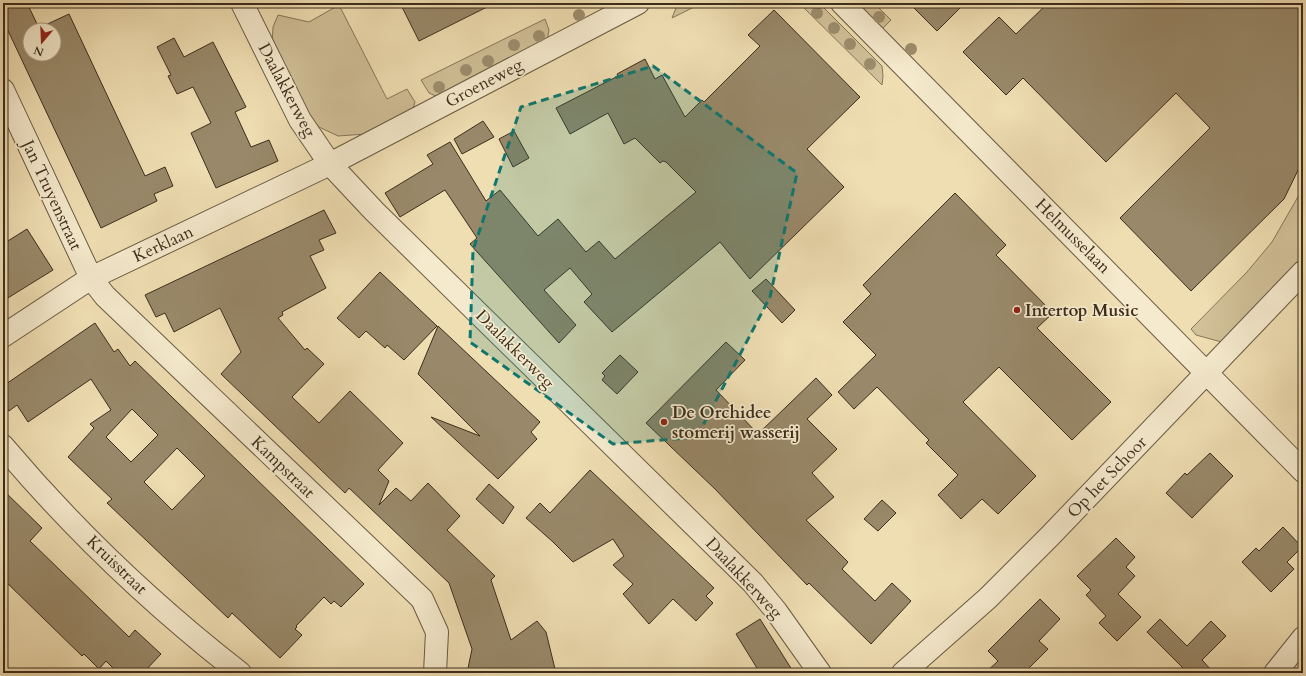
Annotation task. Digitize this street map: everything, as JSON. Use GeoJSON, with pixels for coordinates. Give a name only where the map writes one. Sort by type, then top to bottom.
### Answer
{"type":"FeatureCollection","features":[{"type":"Feature","properties":{"kind":"street","name":"Daalakkerweg"},"geometry":{"type":"LineString","coordinates":[[242,3],[300,120],[330,164],[374,210],[753,583],[776,611],[820,673]]}},
{"type":"Feature","properties":{"kind":"street","name":"Groeneweg"},"geometry":{"type":"LineString","coordinates":[[330,164],[638,3]]}},
{"type":"Feature","properties":{"kind":"street","name":"Helmusselaan"},"geometry":{"type":"LineString","coordinates":[[842,3],[1303,471]]}},
{"type":"Feature","properties":{"kind":"street","name":"Jan Truyenstraat"},"geometry":{"type":"LineString","coordinates":[[3,90],[91,278]]}},
{"type":"Feature","properties":{"kind":"street","name":"Kerklaan"},"geometry":{"type":"LineString","coordinates":[[3,336],[91,278],[330,164]]}},
{"type":"Feature","properties":{"kind":"street","name":"Op het Schoor"},"geometry":{"type":"LineString","coordinates":[[903,673],[988,598],[1050,536],[1303,272]]}},
{"type":"Feature","properties":{"kind":"street","name":"Kampstraat"},"geometry":{"type":"LineString","coordinates":[[91,278],[104,296],[422,599],[437,632],[435,673]]}},
{"type":"Feature","properties":{"kind":"street","name":"Kruisstraat"},"geometry":{"type":"LineString","coordinates":[[3,446],[47,495],[142,589],[200,642],[240,673]]}},
{"type":"Feature","properties":{"kind":"street"},"geometry":{"type":"LineString","coordinates":[[1275,673],[1303,638]]}},
{"type":"Feature","properties":{"kind":"highlighted area"},"geometry":{"type":"Polygon","coordinates":[[[653,66],[797,173],[770,297],[697,437],[613,444],[470,342],[473,250],[521,107],[653,66]]]}},
{"type":"Feature","properties":{"kind":"shaded area"},"geometry":{"type":"Polygon","coordinates":[[[678,3],[702,3],[672,18],[678,3]]]}},
{"type":"Feature","properties":{"kind":"shaded area"},"geometry":{"type":"Polygon","coordinates":[[[799,3],[819,3],[882,66],[882,85],[799,3]]]}},
{"type":"Feature","properties":{"kind":"shaded area"},"geometry":{"type":"Polygon","coordinates":[[[853,3],[874,3],[891,20],[883,28],[875,26],[853,3]]]}},
{"type":"Feature","properties":{"kind":"shaded area"},"geometry":{"type":"Polygon","coordinates":[[[339,5],[387,99],[407,89],[415,102],[412,112],[366,134],[338,136],[319,127],[304,111],[272,46],[273,27],[278,15],[309,22],[339,5]]]}},
{"type":"Feature","properties":{"kind":"shaded area"},"geometry":{"type":"Polygon","coordinates":[[[545,19],[549,30],[547,41],[438,97],[429,93],[421,80],[545,19]]]}},
{"type":"Feature","properties":{"kind":"shaded area"},"geometry":{"type":"Polygon","coordinates":[[[1303,188],[1303,268],[1229,344],[1196,335],[1191,329],[1247,272],[1272,242],[1303,188]]]}},
{"type":"Feature","properties":{"kind":"building"},"geometry":{"type":"Polygon","coordinates":[[[3,3],[27,3],[36,22],[22,22],[22,60],[3,20],[3,3]]]}},
{"type":"Feature","properties":{"kind":"building"},"geometry":{"type":"Polygon","coordinates":[[[400,3],[495,3],[419,41],[400,3]]]}},
{"type":"Feature","properties":{"kind":"building"},"geometry":{"type":"Polygon","coordinates":[[[909,3],[965,3],[937,31],[909,3]]]}},
{"type":"Feature","properties":{"kind":"building"},"geometry":{"type":"Polygon","coordinates":[[[1048,3],[1303,3],[1303,160],[1284,199],[1191,291],[1120,218],[1210,128],[1176,93],[1106,162],[1023,78],[1006,95],[963,52],[999,17],[1016,34],[1048,3]]]}},
{"type":"Feature","properties":{"kind":"building"},"geometry":{"type":"Polygon","coordinates":[[[774,10],[860,97],[807,149],[844,187],[750,279],[720,242],[612,332],[584,302],[592,294],[570,268],[544,290],[576,325],[559,343],[470,244],[477,238],[445,190],[400,217],[385,193],[433,164],[427,155],[450,142],[486,201],[500,190],[538,236],[558,219],[586,252],[599,241],[615,259],[696,192],[666,162],[663,161],[660,163],[635,138],[624,144],[608,113],[570,134],[556,108],[618,76],[617,74],[645,59],[655,79],[662,75],[685,117],[702,100],[704,102],[760,46],[748,35],[774,10]]]}},
{"type":"Feature","properties":{"kind":"building"},"geometry":{"type":"Polygon","coordinates":[[[69,14],[145,176],[165,167],[173,186],[154,194],[157,201],[101,228],[23,62],[62,62],[62,22],[52,22],[69,14]]]}},
{"type":"Feature","properties":{"kind":"building"},"geometry":{"type":"Polygon","coordinates":[[[174,38],[184,57],[213,42],[246,107],[235,112],[251,147],[269,140],[278,161],[216,188],[191,133],[211,123],[193,87],[177,94],[168,76],[171,75],[157,47],[174,38]]]}},
{"type":"Feature","properties":{"kind":"building"},"geometry":{"type":"Polygon","coordinates":[[[483,121],[494,137],[462,154],[454,139],[483,121]]]}},
{"type":"Feature","properties":{"kind":"building"},"geometry":{"type":"Polygon","coordinates":[[[514,131],[529,158],[513,167],[499,139],[514,131]]]}},
{"type":"Feature","properties":{"kind":"building"},"geometry":{"type":"Polygon","coordinates":[[[955,193],[1006,245],[996,255],[1053,313],[1037,328],[1111,402],[1072,440],[999,367],[963,402],[1036,476],[998,514],[982,499],[961,519],[938,495],[958,475],[926,443],[929,440],[877,387],[854,409],[838,392],[876,355],[843,322],[871,294],[863,285],[955,193]]]}},
{"type":"Feature","properties":{"kind":"building"},"geometry":{"type":"Polygon","coordinates":[[[324,210],[336,233],[319,240],[324,250],[310,256],[326,288],[282,312],[283,315],[278,318],[305,350],[307,348],[324,364],[292,397],[319,423],[350,391],[403,443],[378,470],[389,481],[379,505],[396,488],[411,501],[428,483],[460,516],[447,530],[495,576],[491,580],[511,640],[537,621],[546,632],[556,673],[467,673],[472,649],[449,583],[349,488],[345,493],[221,374],[241,352],[220,308],[174,332],[165,313],[156,317],[145,295],[324,210]]]}},
{"type":"Feature","properties":{"kind":"building"},"geometry":{"type":"Polygon","coordinates":[[[27,229],[53,270],[3,301],[3,244],[27,229]]]}},
{"type":"Feature","properties":{"kind":"building"},"geometry":{"type":"Polygon","coordinates":[[[380,272],[437,326],[404,360],[387,345],[385,348],[366,331],[359,338],[337,318],[380,272]]]}},
{"type":"Feature","properties":{"kind":"building"},"geometry":{"type":"Polygon","coordinates":[[[766,279],[795,310],[782,323],[752,291],[766,279]]]}},
{"type":"Feature","properties":{"kind":"building"},"geometry":{"type":"Polygon","coordinates":[[[95,323],[114,352],[118,349],[130,366],[135,361],[364,584],[341,607],[334,601],[331,604],[324,597],[296,626],[297,627],[295,629],[302,635],[280,658],[232,613],[228,618],[107,503],[112,499],[68,457],[94,428],[90,424],[111,410],[91,379],[28,422],[17,405],[9,411],[3,402],[3,386],[95,323]],[[132,409],[106,437],[131,462],[158,435],[132,409]],[[177,448],[144,482],[172,510],[205,476],[177,448]]]}},
{"type":"Feature","properties":{"kind":"building"},"geometry":{"type":"Polygon","coordinates":[[[438,326],[540,422],[531,432],[537,439],[498,479],[431,417],[480,436],[418,374],[438,326]]]}},
{"type":"Feature","properties":{"kind":"building"},"geometry":{"type":"Polygon","coordinates":[[[726,342],[745,360],[716,390],[758,434],[816,378],[832,395],[807,419],[837,449],[812,473],[834,497],[806,520],[848,562],[842,569],[875,601],[892,583],[911,601],[871,644],[809,583],[807,585],[715,489],[646,423],[726,342]]]}},
{"type":"Feature","properties":{"kind":"building"},"geometry":{"type":"Polygon","coordinates":[[[620,355],[638,372],[617,394],[602,380],[605,376],[602,373],[620,355]]]}},
{"type":"Feature","properties":{"kind":"building"},"geometry":{"type":"Polygon","coordinates":[[[1210,453],[1233,476],[1192,518],[1166,493],[1185,473],[1187,475],[1210,453]]]}},
{"type":"Feature","properties":{"kind":"building"},"geometry":{"type":"Polygon","coordinates":[[[590,470],[714,588],[706,596],[713,603],[696,621],[673,599],[649,624],[623,594],[633,584],[613,565],[624,556],[613,539],[573,562],[526,518],[540,503],[550,513],[590,470]]]}},
{"type":"Feature","properties":{"kind":"building"},"geometry":{"type":"Polygon","coordinates":[[[489,484],[514,507],[503,524],[476,499],[489,484]]]}},
{"type":"Feature","properties":{"kind":"building"},"geometry":{"type":"Polygon","coordinates":[[[3,490],[42,528],[30,541],[129,637],[135,630],[161,654],[143,673],[118,673],[106,661],[99,669],[84,654],[82,656],[3,579],[3,490]]]}},
{"type":"Feature","properties":{"kind":"building"},"geometry":{"type":"Polygon","coordinates":[[[882,500],[896,513],[878,531],[864,519],[882,500]]]}},
{"type":"Feature","properties":{"kind":"building"},"geometry":{"type":"Polygon","coordinates":[[[1283,527],[1302,547],[1287,562],[1294,569],[1271,592],[1242,562],[1256,548],[1259,551],[1283,527]]]}},
{"type":"Feature","properties":{"kind":"building"},"geometry":{"type":"Polygon","coordinates":[[[1116,538],[1135,557],[1126,567],[1135,576],[1118,594],[1141,617],[1117,641],[1099,623],[1106,616],[1086,595],[1091,590],[1077,576],[1116,538]]]}},
{"type":"Feature","properties":{"kind":"building"},"geometry":{"type":"Polygon","coordinates":[[[1040,599],[1060,619],[1039,641],[1048,649],[1024,673],[985,673],[998,661],[988,651],[1040,599]]]}},
{"type":"Feature","properties":{"kind":"building"},"geometry":{"type":"Polygon","coordinates":[[[760,619],[794,673],[760,673],[736,634],[760,619]]]}},
{"type":"Feature","properties":{"kind":"building"},"geometry":{"type":"Polygon","coordinates":[[[1160,619],[1187,646],[1211,621],[1226,636],[1202,660],[1214,673],[1188,673],[1147,632],[1160,619]]]}},
{"type":"Feature","properties":{"kind":"place","name":"Intertop Music"},"geometry":{"type":"Point","coordinates":[1017,310]}},
{"type":"Feature","properties":{"kind":"place","name":"De Orchidee stomerij wasserij"},"geometry":{"type":"Point","coordinates":[664,422]}}]}
